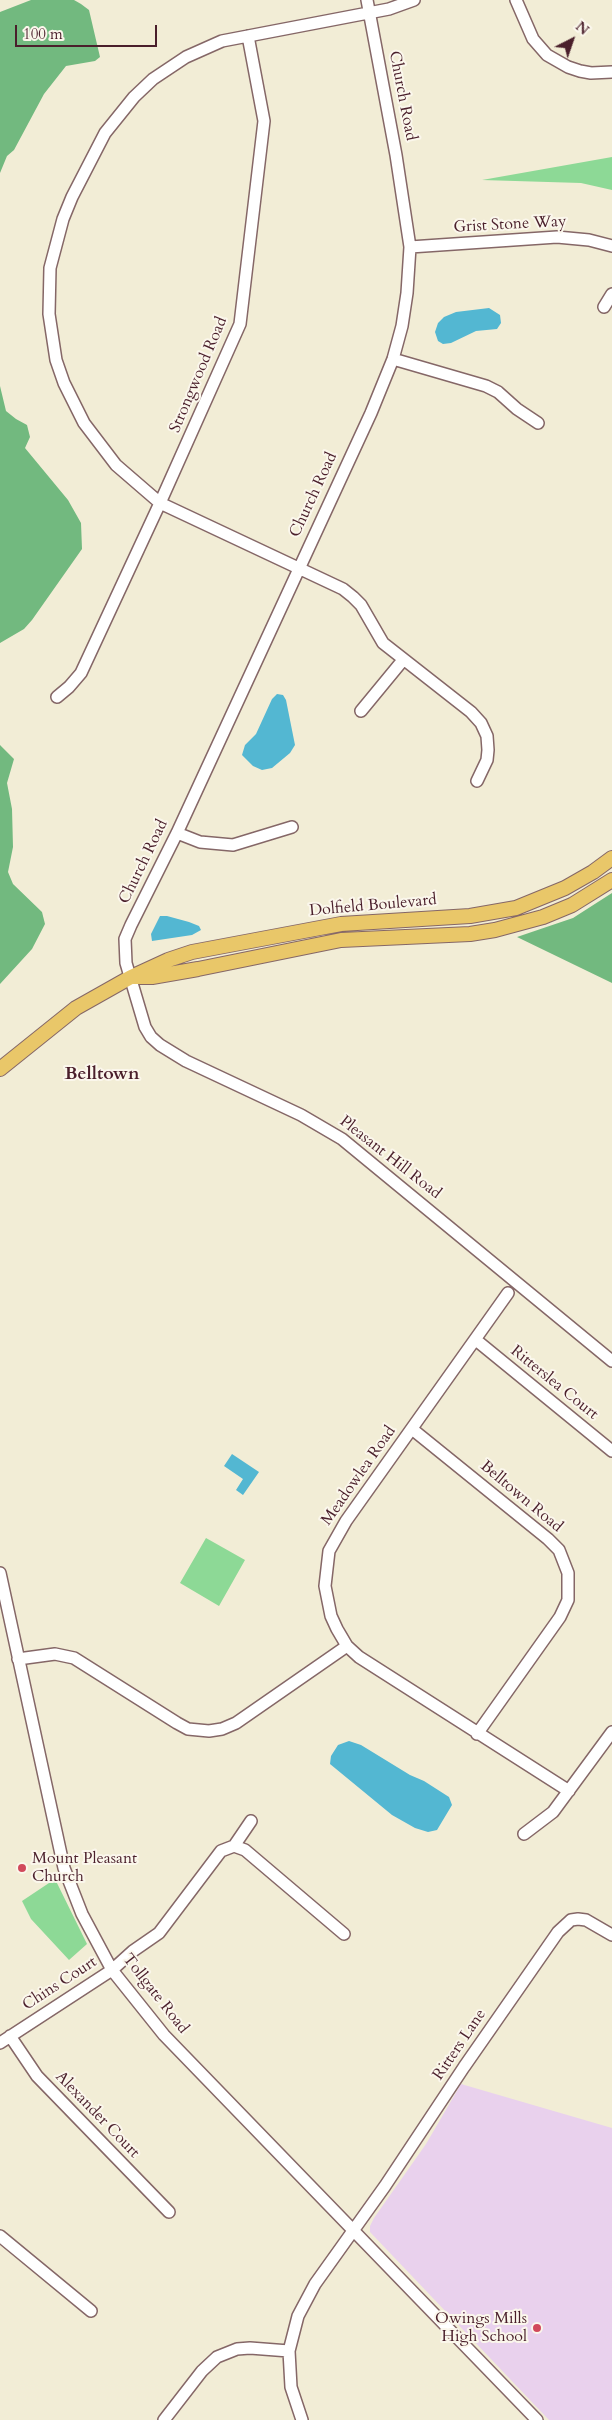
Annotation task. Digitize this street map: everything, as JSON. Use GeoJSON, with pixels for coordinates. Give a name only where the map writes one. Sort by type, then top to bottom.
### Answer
{"type":"FeatureCollection","features":[{"type":"Feature","properties":{"kind":"main road","name":"Dolfield Boulevard"},"geometry":{"type":"LineString","coordinates":[[0,1069],[76,1008],[131,977],[168,960],[192,952],[303,930],[372,920],[470,916],[516,908],[565,888],[593,872],[612,858]]}},
{"type":"Feature","properties":{"kind":"main road","name":"Dolfield Boulevard"},"geometry":{"type":"LineString","coordinates":[[131,977],[152,977],[341,940],[470,934],[495,930],[542,917],[572,905],[612,880]]}},
{"type":"Feature","properties":{"kind":"street","name":"Church Road"},"geometry":{"type":"LineString","coordinates":[[131,977],[125,957],[125,940],[177,833],[298,568],[372,413],[393,359],[402,326],[407,293],[410,247],[396,155],[366,0]]}},
{"type":"Feature","properties":{"kind":"street"},"geometry":{"type":"LineString","coordinates":[[414,0],[389,9],[222,41],[186,57],[153,80],[134,97],[105,133],[72,197],[60,227],[50,268],[48,292],[51,335],[56,360],[73,403],[84,423],[116,465],[160,503],[343,589],[361,605],[383,643],[402,660],[471,712],[481,723],[487,736],[487,760],[477,781]]}},
{"type":"Feature","properties":{"kind":"street"},"geometry":{"type":"LineString","coordinates":[[516,0],[532,39],[547,55],[568,68],[591,73],[612,72]]}},
{"type":"Feature","properties":{"kind":"street","name":"Strongwood Road"},"geometry":{"type":"LineString","coordinates":[[57,697],[69,687],[81,672],[160,503],[233,341],[241,317],[264,121],[248,36]]}},
{"type":"Feature","properties":{"kind":"street","name":"Grist Stone Way"},"geometry":{"type":"LineString","coordinates":[[410,247],[557,237],[589,240],[612,246]]}},
{"type":"Feature","properties":{"kind":"street"},"geometry":{"type":"LineString","coordinates":[[604,307],[612,294]]}},
{"type":"Feature","properties":{"kind":"street"},"geometry":{"type":"LineString","coordinates":[[393,359],[486,386],[498,392],[517,409],[538,423]]}},
{"type":"Feature","properties":{"kind":"street"},"geometry":{"type":"LineString","coordinates":[[361,712],[402,660]]}},
{"type":"Feature","properties":{"kind":"street"},"geometry":{"type":"LineString","coordinates":[[177,833],[200,842],[233,845],[292,827]]}},
{"type":"Feature","properties":{"kind":"street","name":"Pleasant Hill Road"},"geometry":{"type":"LineString","coordinates":[[131,977],[145,1027],[151,1037],[160,1045],[186,1061],[300,1115],[342,1139],[612,1361]]}},
{"type":"Feature","properties":{"kind":"street","name":"Meadowlea Road"},"geometry":{"type":"LineString","coordinates":[[508,1293],[346,1521],[329,1551],[325,1586],[331,1616],[347,1646],[373,1667],[569,1792]]}},
{"type":"Feature","properties":{"kind":"street","name":"Ritterslea Court"},"geometry":{"type":"LineString","coordinates":[[476,1340],[612,1451]]}},
{"type":"Feature","properties":{"kind":"street","name":"Belltown Road"},"geometry":{"type":"LineString","coordinates":[[412,1429],[548,1539],[559,1550],[568,1573],[568,1600],[560,1617],[477,1734]]}},
{"type":"Feature","properties":{"kind":"street","name":"Tollgate Road"},"geometry":{"type":"LineString","coordinates":[[0,1573],[64,1868],[82,1914],[112,1970],[164,2035],[537,2420]]}},
{"type":"Feature","properties":{"kind":"street"},"geometry":{"type":"LineString","coordinates":[[18,1660],[55,1654],[74,1658],[188,1729],[209,1731],[222,1729],[236,1723],[347,1646]]}},
{"type":"Feature","properties":{"kind":"street"},"geometry":{"type":"LineString","coordinates":[[524,1834],[553,1812],[612,1732]]}},
{"type":"Feature","properties":{"kind":"street","name":"Chins Court"},"geometry":{"type":"LineString","coordinates":[[5,2040],[112,1970],[133,1951],[159,1933],[222,1851],[234,1846],[251,1821]]}},
{"type":"Feature","properties":{"kind":"street"},"geometry":{"type":"LineString","coordinates":[[234,1846],[245,1850],[344,1934]]}},
{"type":"Feature","properties":{"kind":"street","name":"Ritters Lane"},"geometry":{"type":"LineString","coordinates":[[302,2420],[291,2387],[289,2351],[292,2334],[306,2299],[562,1928],[571,1920],[586,1920],[612,1935]]}},
{"type":"Feature","properties":{"kind":"street","name":"Alexander Court"},"geometry":{"type":"LineString","coordinates":[[5,2040],[37,2076],[169,2212]]}},
{"type":"Feature","properties":{"kind":"street"},"geometry":{"type":"LineString","coordinates":[[0,2236],[91,2311]]}},
{"type":"Feature","properties":{"kind":"street"},"geometry":{"type":"LineString","coordinates":[[164,2420],[202,2371],[226,2352],[250,2348],[289,2351]]}},
{"type":"Feature","properties":{"kind":"shaded area","name":"Owings Mills High School"},"geometry":{"type":"Polygon","coordinates":[[[461,2084],[612,2128],[612,2420],[549,2420],[370,2232],[370,2226],[374,2218],[426,2144],[461,2084]]]}},
{"type":"Feature","properties":{"kind":"green space"},"geometry":{"type":"Polygon","coordinates":[[[31,0],[74,0],[89,10],[100,57],[95,61],[66,66],[44,94],[14,150],[7,156],[0,173],[0,12],[31,0]]]}},
{"type":"Feature","properties":{"kind":"green space"},"geometry":{"type":"Polygon","coordinates":[[[612,157],[612,190],[581,183],[482,180],[612,157]]]}},
{"type":"Feature","properties":{"kind":"green space"},"geometry":{"type":"Polygon","coordinates":[[[0,386],[6,411],[27,425],[30,437],[25,448],[68,500],[81,523],[82,549],[32,620],[24,629],[0,643],[0,386]]]}},
{"type":"Feature","properties":{"kind":"green space"},"geometry":{"type":"Polygon","coordinates":[[[0,745],[14,759],[7,783],[12,809],[13,847],[8,872],[13,884],[42,912],[45,924],[32,949],[0,984],[0,745]]]}},
{"type":"Feature","properties":{"kind":"green space"},"geometry":{"type":"Polygon","coordinates":[[[612,893],[612,983],[517,937],[573,918],[612,893]]]}},
{"type":"Feature","properties":{"kind":"green space"},"geometry":{"type":"Polygon","coordinates":[[[206,1538],[245,1560],[219,1606],[180,1583],[206,1538]]]}},
{"type":"Feature","properties":{"kind":"green space"},"geometry":{"type":"Polygon","coordinates":[[[55,1879],[87,1944],[69,1960],[31,1919],[22,1901],[55,1879]]]}},
{"type":"Feature","properties":{"kind":"water"},"geometry":{"type":"Polygon","coordinates":[[[489,308],[500,315],[501,323],[497,329],[476,331],[451,343],[443,344],[438,341],[435,332],[438,323],[444,317],[456,312],[489,308]]]}},
{"type":"Feature","properties":{"kind":"water"},"geometry":{"type":"Polygon","coordinates":[[[277,694],[283,695],[286,700],[295,745],[290,753],[272,768],[262,770],[253,766],[242,755],[245,745],[256,734],[272,699],[277,694]]]}},
{"type":"Feature","properties":{"kind":"water"},"geometry":{"type":"Polygon","coordinates":[[[160,916],[189,922],[199,926],[201,930],[192,935],[152,941],[151,934],[160,916]]]}},
{"type":"Feature","properties":{"kind":"water"},"geometry":{"type":"Polygon","coordinates":[[[232,1454],[259,1472],[243,1495],[236,1490],[243,1479],[224,1466],[232,1454]]]}},
{"type":"Feature","properties":{"kind":"water"},"geometry":{"type":"Polygon","coordinates":[[[349,1741],[361,1745],[449,1797],[452,1805],[437,1830],[428,1832],[415,1828],[392,1815],[330,1764],[331,1756],[338,1745],[349,1741]]]}},
{"type":"Feature","properties":{"kind":"place","name":"Mount Pleasant Church"},"geometry":{"type":"Point","coordinates":[22,1868]}},
{"type":"Feature","properties":{"kind":"place","name":"Owings Mills High School"},"geometry":{"type":"Point","coordinates":[537,2328]}},
{"type":"Feature","properties":{"kind":"district","name":"Belltown"},"geometry":{"type":"Point","coordinates":[102,1075]}}]}
